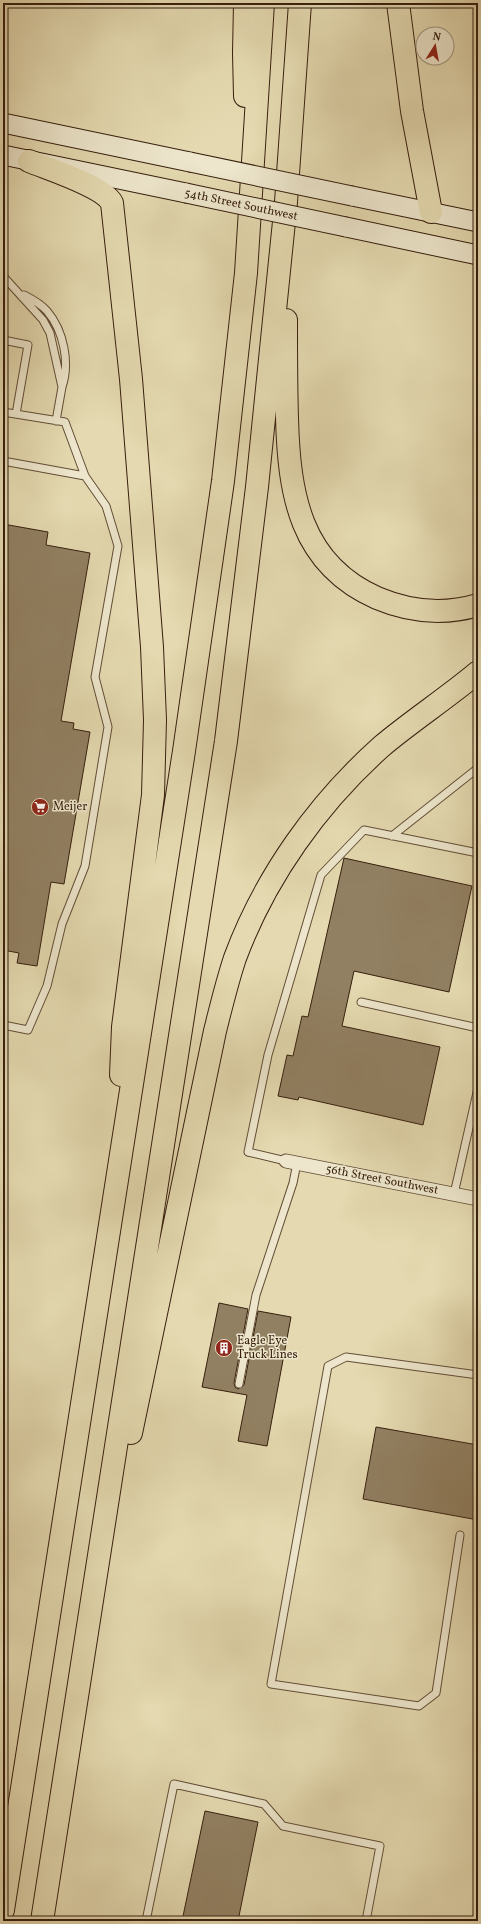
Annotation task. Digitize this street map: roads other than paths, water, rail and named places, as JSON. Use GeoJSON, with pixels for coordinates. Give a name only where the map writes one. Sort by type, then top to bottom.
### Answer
{"type":"FeatureCollection","features":[{"type":"Feature","properties":{"kind":"highway"},"geometry":{"type":"LineString","coordinates":[[245,3],[246,274]]}},
{"type":"Feature","properties":{"kind":"highway"},"geometry":{"type":"LineString","coordinates":[[3,1910],[206,605],[223,481],[246,274],[263,3]]}},
{"type":"Feature","properties":{"kind":"highway"},"geometry":{"type":"LineString","coordinates":[[42,1921],[226,741],[256,487],[286,202],[300,3]]}},
{"type":"Feature","properties":{"kind":"highway"},"geometry":{"type":"LineString","coordinates":[[398,3],[412,110],[431,212]]}},
{"type":"Feature","properties":{"kind":"highway"},"geometry":{"type":"LineString","coordinates":[[29,161],[94,188],[112,203],[131,379],[152,647],[155,739],[149,828],[123,1027],[120,1158]]}},
{"type":"Feature","properties":{"kind":"highway"},"geometry":{"type":"LineString","coordinates":[[286,202],[287,442],[293,487],[301,522],[318,552],[340,576],[366,593],[402,607],[416,610],[439,612],[465,609],[478,605]]}},
{"type":"Feature","properties":{"kind":"highway"},"geometry":{"type":"LineString","coordinates":[[91,1609],[135,1415],[215,1031],[228,980],[243,938],[264,894],[277,873],[311,822],[330,798],[381,747],[478,672]]}},
{"type":"Feature","properties":{"kind":"highway"},"geometry":{"type":"LineString","coordinates":[[3,1866],[21,1794]]}},
{"type":"Feature","properties":{"kind":"main road"},"geometry":{"type":"LineString","coordinates":[[3,123],[478,222]]}},
{"type":"Feature","properties":{"kind":"main road","name":"54th Street Southwest"},"geometry":{"type":"LineString","coordinates":[[3,155],[478,255]]}},
{"type":"Feature","properties":{"kind":"street","name":"56th Street Southwest"},"geometry":{"type":"LineString","coordinates":[[292,1162],[478,1199]]}},
{"type":"Feature","properties":{"kind":"lane"},"geometry":{"type":"LineString","coordinates":[[3,276],[17,290],[47,326],[62,388]]}},
{"type":"Feature","properties":{"kind":"lane"},"geometry":{"type":"LineString","coordinates":[[17,290],[41,305],[53,319],[58,329],[67,360],[66,375],[56,421]]}},
{"type":"Feature","properties":{"kind":"lane"},"geometry":{"type":"LineString","coordinates":[[3,340],[28,345],[16,414]]}},
{"type":"Feature","properties":{"kind":"lane"},"geometry":{"type":"LineString","coordinates":[[3,412],[65,422],[85,476],[106,506],[118,546],[95,677],[108,727],[85,866],[62,924],[47,986],[28,1030],[3,1025]]}},
{"type":"Feature","properties":{"kind":"lane"},"geometry":{"type":"LineString","coordinates":[[3,461],[85,476]]}},
{"type":"Feature","properties":{"kind":"lane"},"geometry":{"type":"LineString","coordinates":[[392,836],[478,768]]}},
{"type":"Feature","properties":{"kind":"lane"},"geometry":{"type":"LineString","coordinates":[[239,1384],[256,1295],[293,1184],[292,1162],[248,1152],[268,1054],[321,875],[364,830],[478,853]]}},
{"type":"Feature","properties":{"kind":"lane"},"geometry":{"type":"LineString","coordinates":[[361,1002],[478,1028]]}},
{"type":"Feature","properties":{"kind":"lane"},"geometry":{"type":"LineString","coordinates":[[454,1194],[478,1088]]}},
{"type":"Feature","properties":{"kind":"lane"},"geometry":{"type":"LineString","coordinates":[[460,1535],[436,1693],[419,1706],[271,1684],[328,1366],[346,1357],[478,1375]]}},
{"type":"Feature","properties":{"kind":"lane"},"geometry":{"type":"LineString","coordinates":[[146,1921],[174,1784],[264,1804],[283,1826],[380,1846],[366,1921]]}},
{"type":"Feature","properties":{"kind":"place","name":"Meijer"},"geometry":{"type":"Point","coordinates":[40,807]}},
{"type":"Feature","properties":{"kind":"place","name":"Eagle Eye Truck Lines"},"geometry":{"type":"Point","coordinates":[224,1348]}}]}
